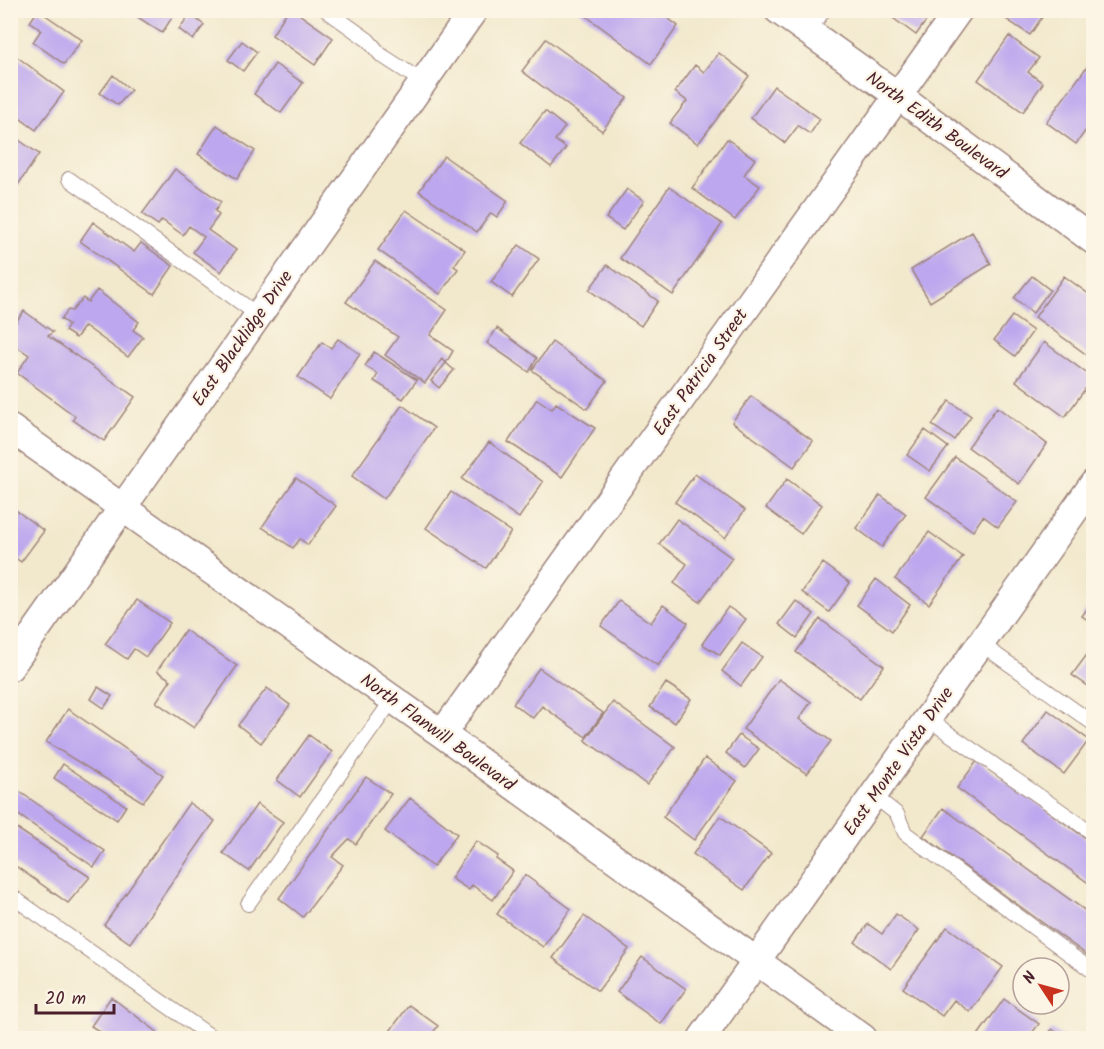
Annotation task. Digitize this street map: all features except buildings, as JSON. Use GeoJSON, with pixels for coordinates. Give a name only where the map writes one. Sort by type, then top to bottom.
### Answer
{"type":"FeatureCollection","features":[{"type":"Feature","properties":{"kind":"street","name":"East Blacklidge Drive"},"geometry":{"type":"LineString","coordinates":[[10,667],[474,10]]}},
{"type":"Feature","properties":{"kind":"street","name":"North Edith Boulevard"},"geometry":{"type":"LineString","coordinates":[[778,10],[897,95],[1094,242]]}},
{"type":"Feature","properties":{"kind":"street","name":"East Patricia Street"},"geometry":{"type":"LineString","coordinates":[[442,734],[959,10]]}},
{"type":"Feature","properties":{"kind":"street","name":"North Flanwill Boulevard"},"geometry":{"type":"LineString","coordinates":[[10,428],[442,734],[863,1038]]}},
{"type":"Feature","properties":{"kind":"street","name":"East Monte Vista Drive"},"geometry":{"type":"LineString","coordinates":[[702,1038],[1094,483]]}},
{"type":"Feature","properties":{"kind":"lane"},"geometry":{"type":"LineString","coordinates":[[326,10],[368,40],[381,55],[423,82]]}},
{"type":"Feature","properties":{"kind":"lane"},"geometry":{"type":"LineString","coordinates":[[808,32],[824,10]]}},
{"type":"Feature","properties":{"kind":"lane"},"geometry":{"type":"LineString","coordinates":[[69,179],[258,315]]}},
{"type":"Feature","properties":{"kind":"lane"},"geometry":{"type":"LineString","coordinates":[[981,644],[1094,724]]}},
{"type":"Feature","properties":{"kind":"lane"},"geometry":{"type":"LineString","coordinates":[[248,904],[393,699]]}},
{"type":"Feature","properties":{"kind":"lane"},"geometry":{"type":"LineString","coordinates":[[928,719],[1094,834]]}},
{"type":"Feature","properties":{"kind":"lane"},"geometry":{"type":"LineString","coordinates":[[874,796],[897,814],[905,833],[1094,972]]}},
{"type":"Feature","properties":{"kind":"lane"},"geometry":{"type":"LineString","coordinates":[[10,895],[213,1038]]}}]}
